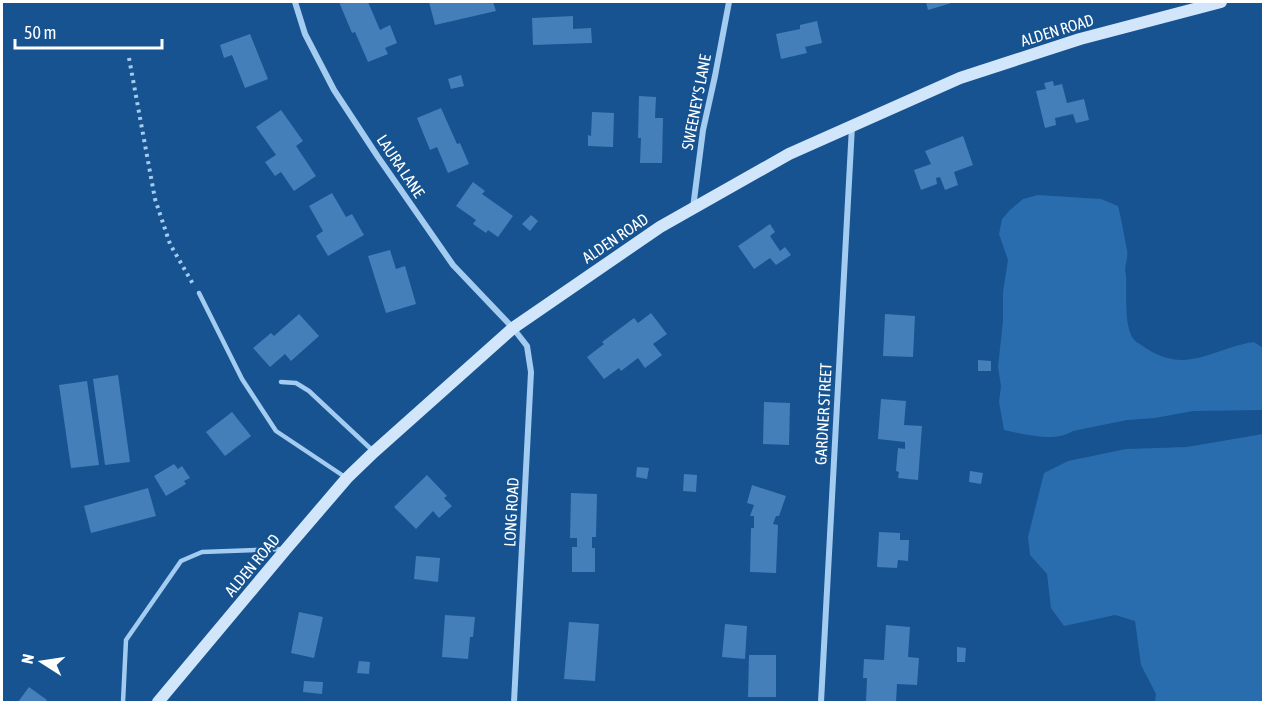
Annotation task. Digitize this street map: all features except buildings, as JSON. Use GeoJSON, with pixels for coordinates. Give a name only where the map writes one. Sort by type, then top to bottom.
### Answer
{"type":"FeatureCollection","features":[{"type":"Feature","properties":{"kind":"main road","name":"ALDEN ROAD"},"geometry":{"type":"LineString","coordinates":[[158,702],[347,478],[374,452],[513,328],[660,227],[789,154],[960,78],[1080,39],[1221,2]]}},
{"type":"Feature","properties":{"kind":"street","name":"LAURA LANE"},"geometry":{"type":"LineString","coordinates":[[295,2],[305,34],[334,90],[378,157],[453,265],[513,328]]}},
{"type":"Feature","properties":{"kind":"street","name":"SWEENEY'S LANE"},"geometry":{"type":"LineString","coordinates":[[693,209],[703,130],[729,2]]}},
{"type":"Feature","properties":{"kind":"street","name":"GARDNER STREET"},"geometry":{"type":"LineString","coordinates":[[821,702],[852,126]]}},
{"type":"Feature","properties":{"kind":"street","name":"LONG ROAD"},"geometry":{"type":"LineString","coordinates":[[513,328],[527,346],[531,372],[514,702]]}},
{"type":"Feature","properties":{"kind":"lane"},"geometry":{"type":"LineString","coordinates":[[199,294],[242,379],[276,431],[347,478]]}},
{"type":"Feature","properties":{"kind":"lane"},"geometry":{"type":"LineString","coordinates":[[281,382],[296,383],[309,391],[374,452]]}},
{"type":"Feature","properties":{"kind":"lane"},"geometry":{"type":"LineString","coordinates":[[123,702],[126,640],[181,561],[202,552],[287,548]]}},
{"type":"Feature","properties":{"kind":"path"},"geometry":{"type":"LineString","coordinates":[[129,58],[155,199],[170,244],[199,294]]}},
{"type":"Feature","properties":{"kind":"shaded area"},"geometry":{"type":"Polygon","coordinates":[[[1038,195],[1101,199],[1118,206],[1127,253],[1125,269],[1127,313],[1132,337],[1159,355],[1187,360],[1254,342],[1263,348],[1263,410],[1193,411],[1155,418],[1127,420],[1048,437],[1004,430],[999,402],[1001,386],[998,367],[1003,321],[1003,292],[1008,260],[999,234],[1002,219],[1009,211],[1023,199],[1038,195]]]}},
{"type":"Feature","properties":{"kind":"shaded area"},"geometry":{"type":"Polygon","coordinates":[[[1263,434],[1263,702],[1155,702],[1156,694],[1141,665],[1135,621],[1115,615],[1064,626],[1051,608],[1047,574],[1030,555],[1028,537],[1044,473],[1068,461],[1126,449],[1187,447],[1263,434]]]}}]}
